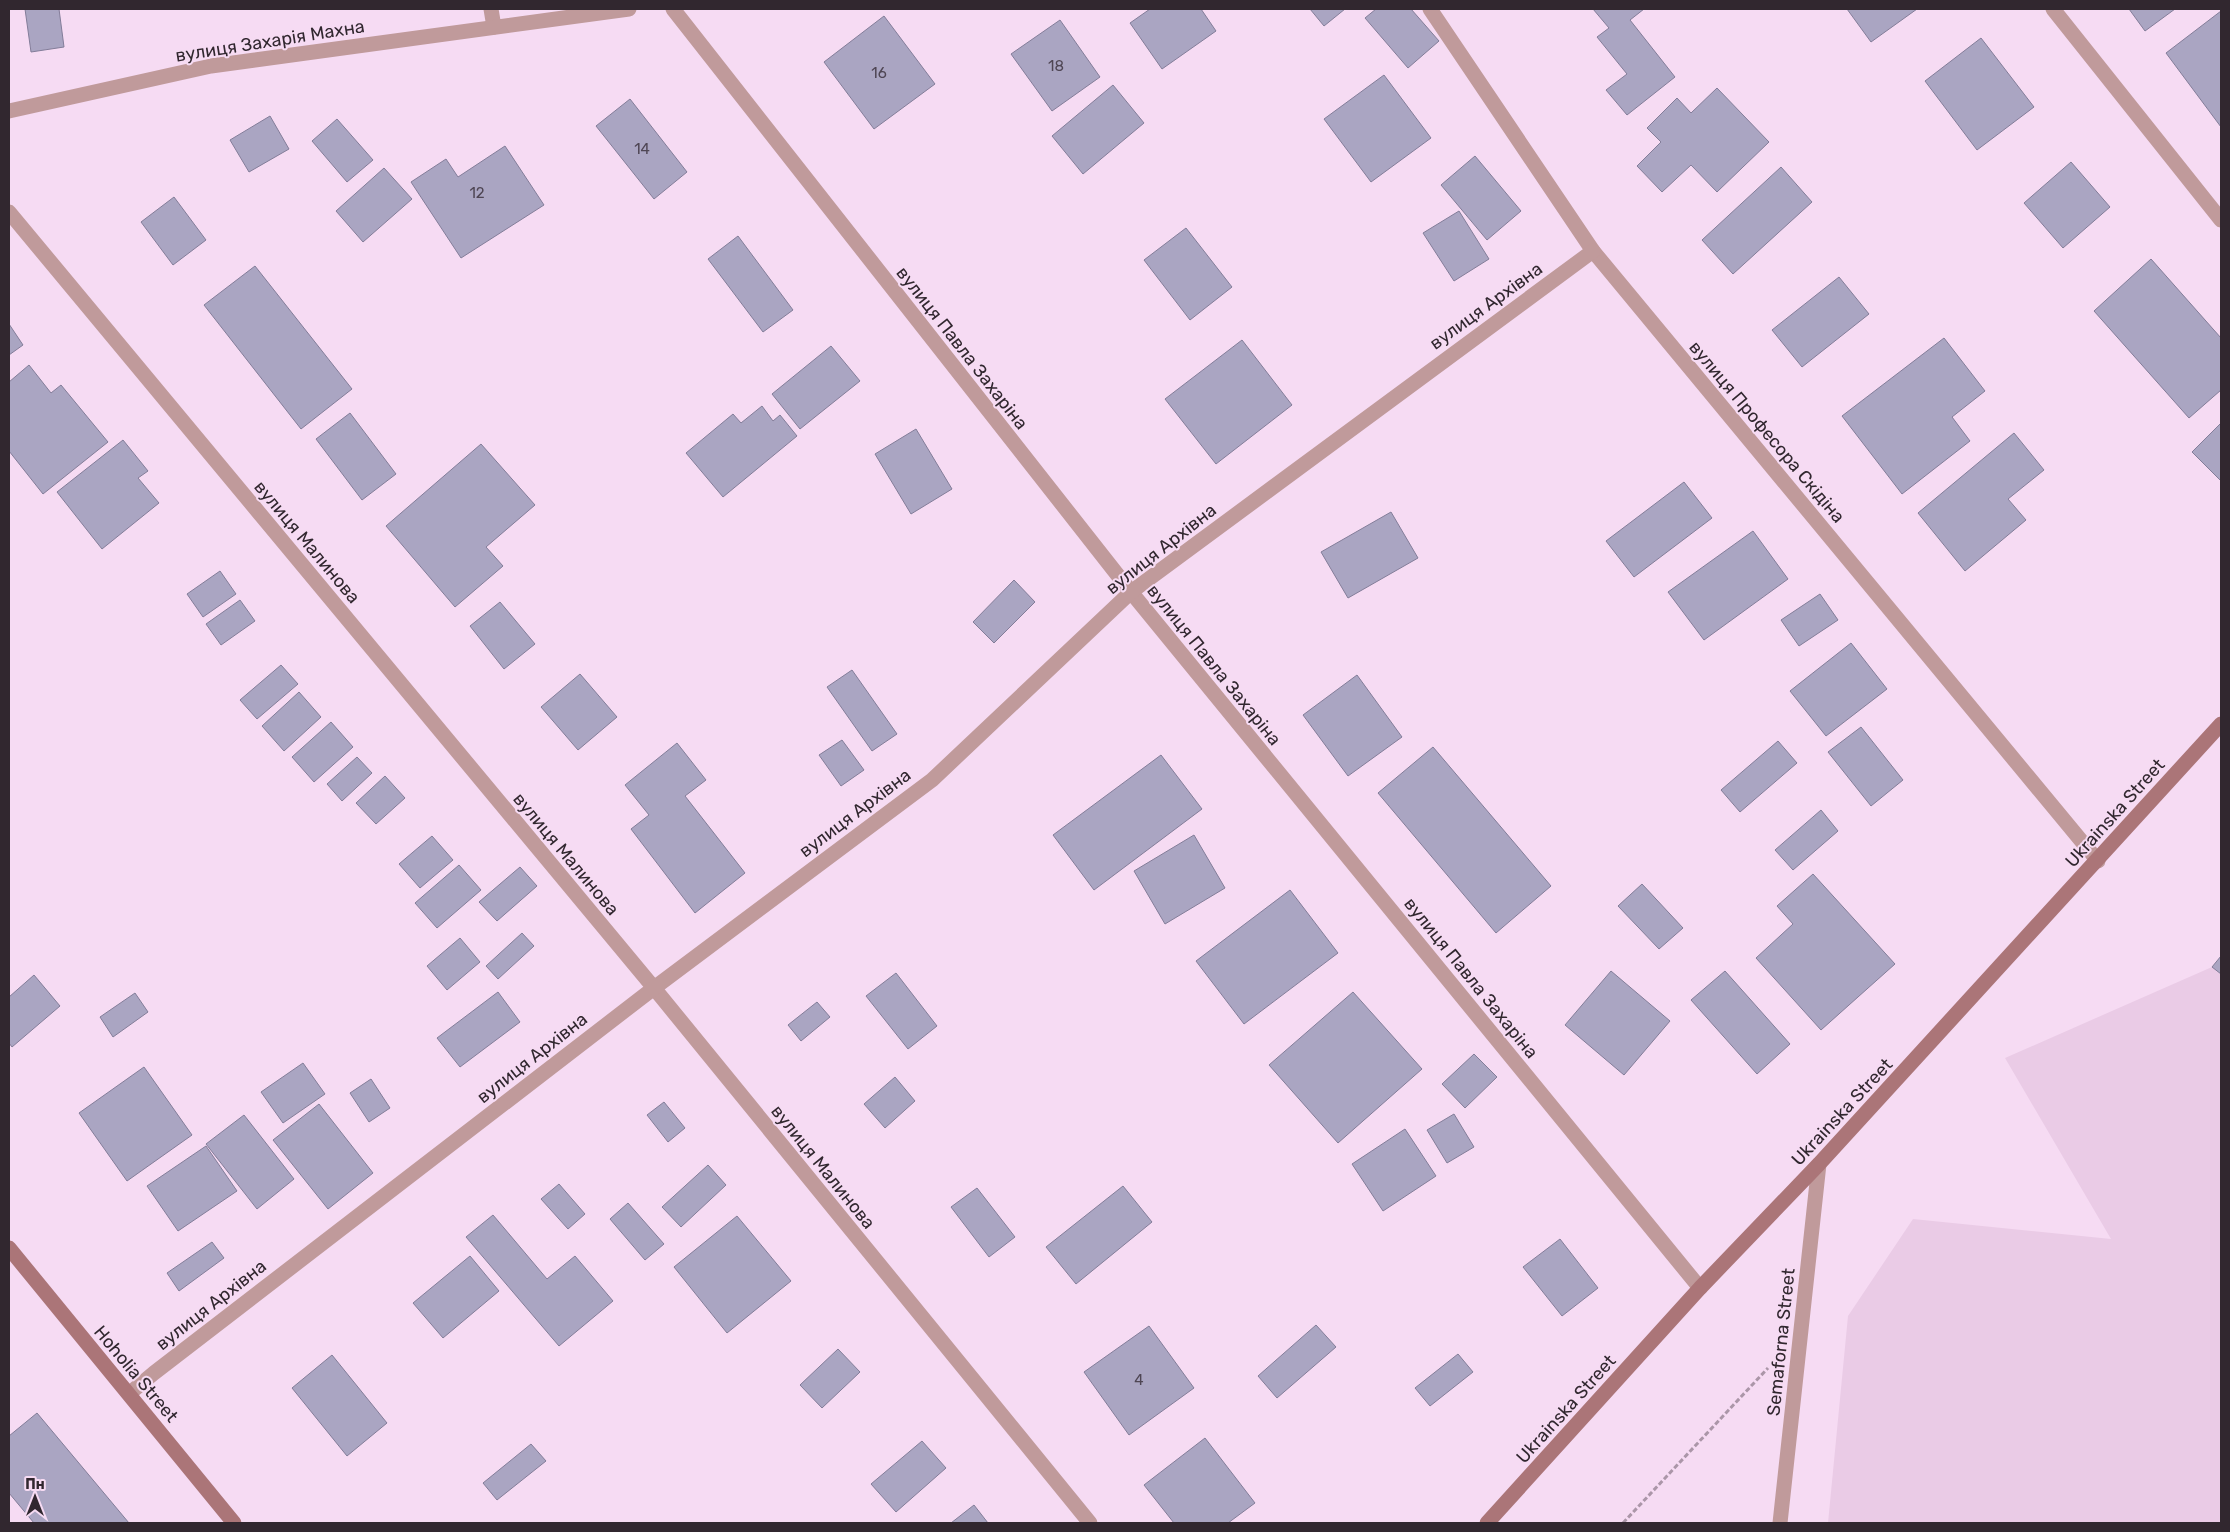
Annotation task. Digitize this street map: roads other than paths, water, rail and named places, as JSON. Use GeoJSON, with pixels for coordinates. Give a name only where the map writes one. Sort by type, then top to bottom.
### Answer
{"type":"FeatureCollection","features":[{"type":"Feature","properties":{"kind":"main road","name":"Ukrainska Street"},"geometry":{"type":"LineString","coordinates":[[1488,1523],[1700,1288],[1819,1164],[2098,861],[2221,724]]}},
{"type":"Feature","properties":{"kind":"main road","name":"Hoholia Street"},"geometry":{"type":"LineString","coordinates":[[9,1248],[81,1338],[130,1393],[234,1523]]}},
{"type":"Feature","properties":{"kind":"street"},"geometry":{"type":"LineString","coordinates":[[491,9],[494,28]]}},
{"type":"Feature","properties":{"kind":"street","name":"вулиця Захарія Махна"},"geometry":{"type":"LineString","coordinates":[[9,111],[211,66],[629,9]]}},
{"type":"Feature","properties":{"kind":"street","name":"вулиця Павла Захаріна"},"geometry":{"type":"LineString","coordinates":[[673,9],[1131,592],[1700,1288]]}},
{"type":"Feature","properties":{"kind":"street","name":"вулиця Професора Скідіна"},"geometry":{"type":"LineString","coordinates":[[1430,9],[1593,251],[2098,861]]}},
{"type":"Feature","properties":{"kind":"street"},"geometry":{"type":"LineString","coordinates":[[2053,9],[2221,220]]}},
{"type":"Feature","properties":{"kind":"street","name":"вулиця Малинова"},"geometry":{"type":"LineString","coordinates":[[9,212],[654,988],[1090,1523]]}},
{"type":"Feature","properties":{"kind":"street","name":"вулиця Архівна"},"geometry":{"type":"LineString","coordinates":[[130,1393],[654,988],[932,780],[1131,592],[1593,251]]}},
{"type":"Feature","properties":{"kind":"street","name":"Semaforna Street"},"geometry":{"type":"LineString","coordinates":[[1780,1523],[1819,1164]]}}]}
